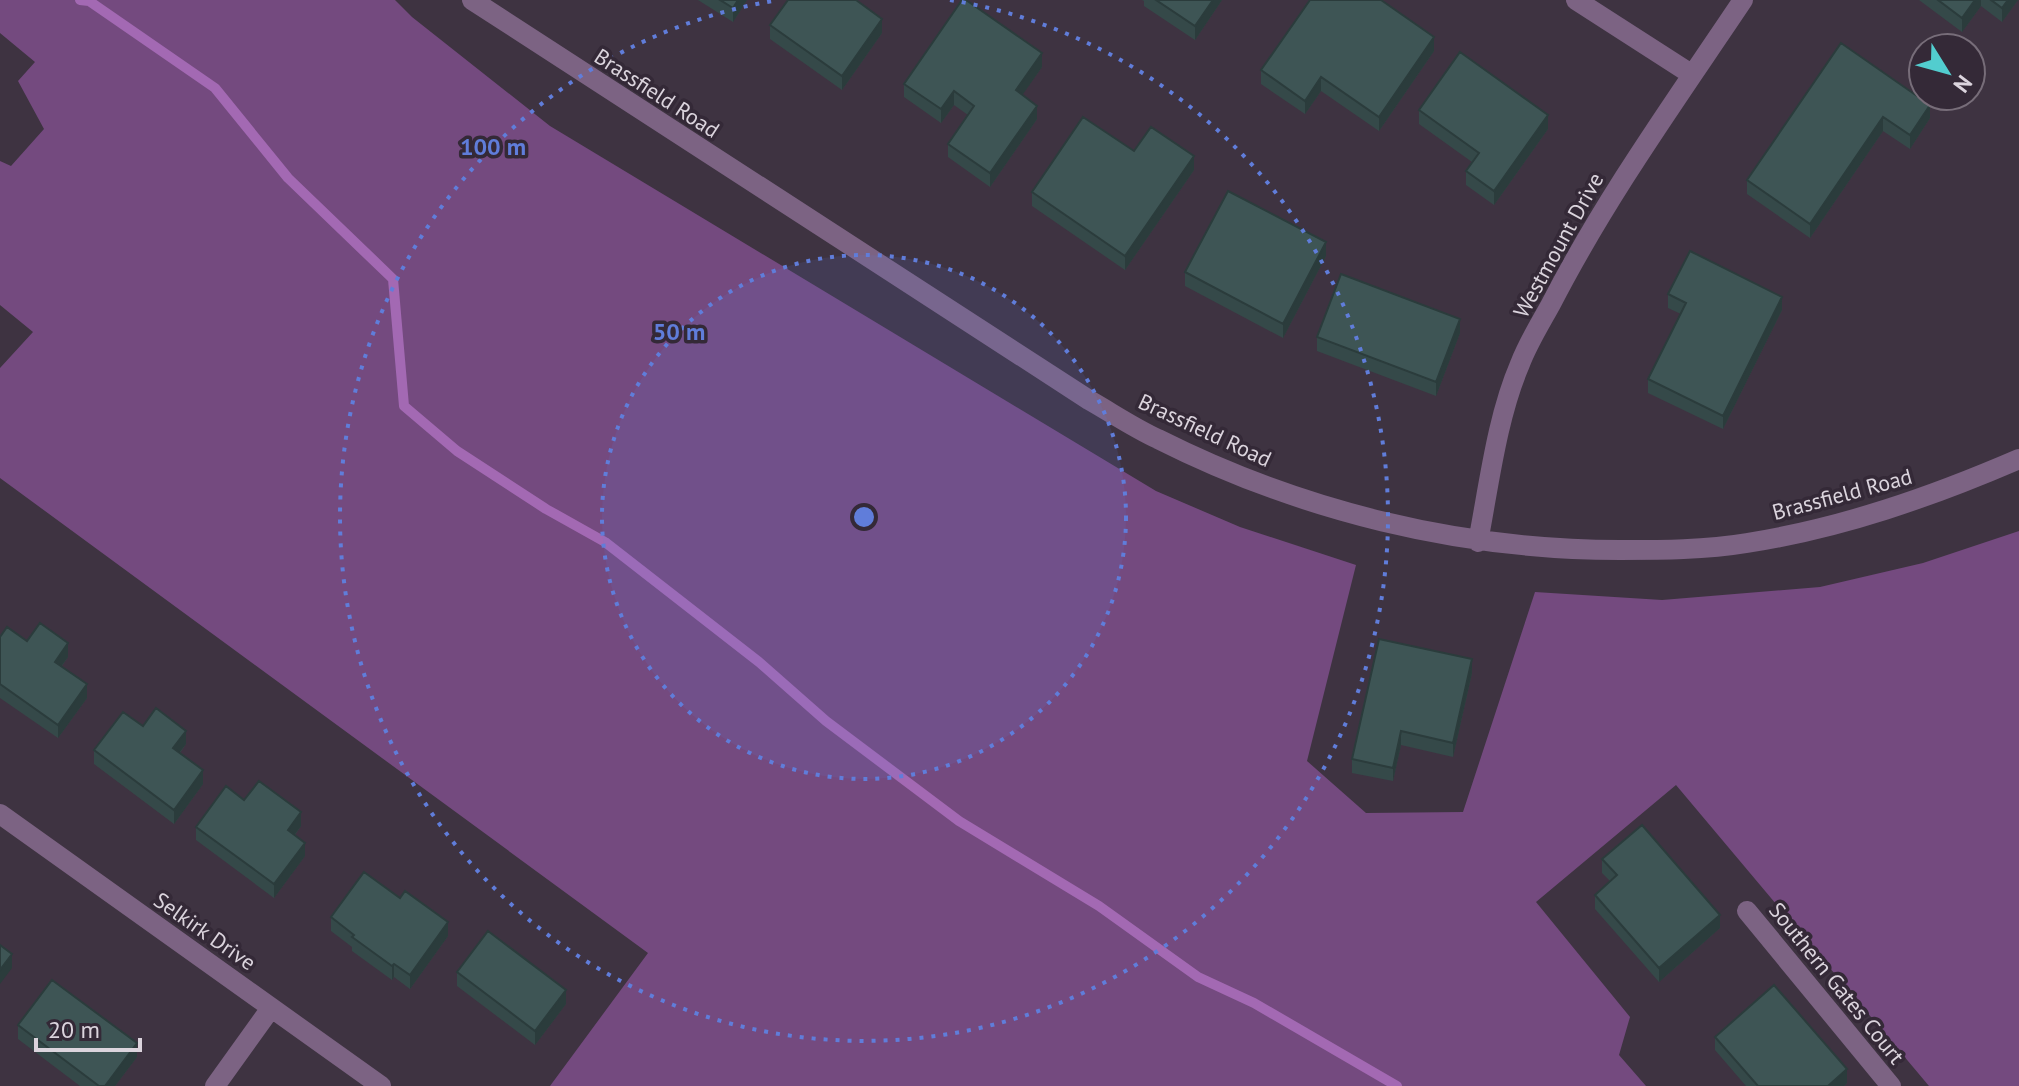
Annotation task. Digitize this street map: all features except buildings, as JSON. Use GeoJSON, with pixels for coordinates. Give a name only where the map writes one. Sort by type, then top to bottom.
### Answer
{"type":"FeatureCollection","features":[{"type":"Feature","properties":{"kind":"street","name":"Brassfield Road"},"geometry":{"type":"LineString","coordinates":[[472,0],[998,343],[1157,439],[1241,476],[1328,506],[1425,532],[1478,542],[1578,550],[1672,550],[1746,543],[1848,522],[1945,491],[2019,459]]}},
{"type":"Feature","properties":{"kind":"street"},"geometry":{"type":"LineString","coordinates":[[1576,0],[1691,74]]}},
{"type":"Feature","properties":{"kind":"street","name":"Westmount Drive"},"geometry":{"type":"LineString","coordinates":[[1478,542],[1496,446],[1519,365],[1573,260],[1611,197],[1743,0]]}},
{"type":"Feature","properties":{"kind":"street","name":"Selkirk Drive"},"geometry":{"type":"LineString","coordinates":[[0,814],[381,1086]]}},
{"type":"Feature","properties":{"kind":"street","name":"Southern Gates Court"},"geometry":{"type":"LineString","coordinates":[[1747,911],[1891,1086]]}},
{"type":"Feature","properties":{"kind":"street"},"geometry":{"type":"LineString","coordinates":[[215,1086],[271,1008]]}},
{"type":"Feature","properties":{"kind":"shaded area"},"geometry":{"type":"Polygon","coordinates":[[[0,0],[395,0],[412,17],[550,126],[1156,491],[1240,527],[1356,565],[1307,761],[1366,813],[1463,812],[1535,592],[1662,600],[1820,587],[1923,563],[2019,531],[2019,1086],[1929,1086],[1676,785],[1536,902],[1630,1017],[1619,1055],[1646,1086],[550,1086],[648,953],[0,478],[0,368],[33,332],[0,305],[0,161],[11,166],[44,129],[18,81],[35,62],[0,33],[0,0]]]}},
{"type":"Feature","properties":{"kind":"waterway"},"geometry":{"type":"LineString","coordinates":[[80,0],[89,1],[215,88],[288,178],[393,279],[404,406],[457,451],[546,509],[605,542],[759,662],[826,721],[959,821],[1099,906],[1198,977],[1254,1003],[1397,1086]]}}]}
